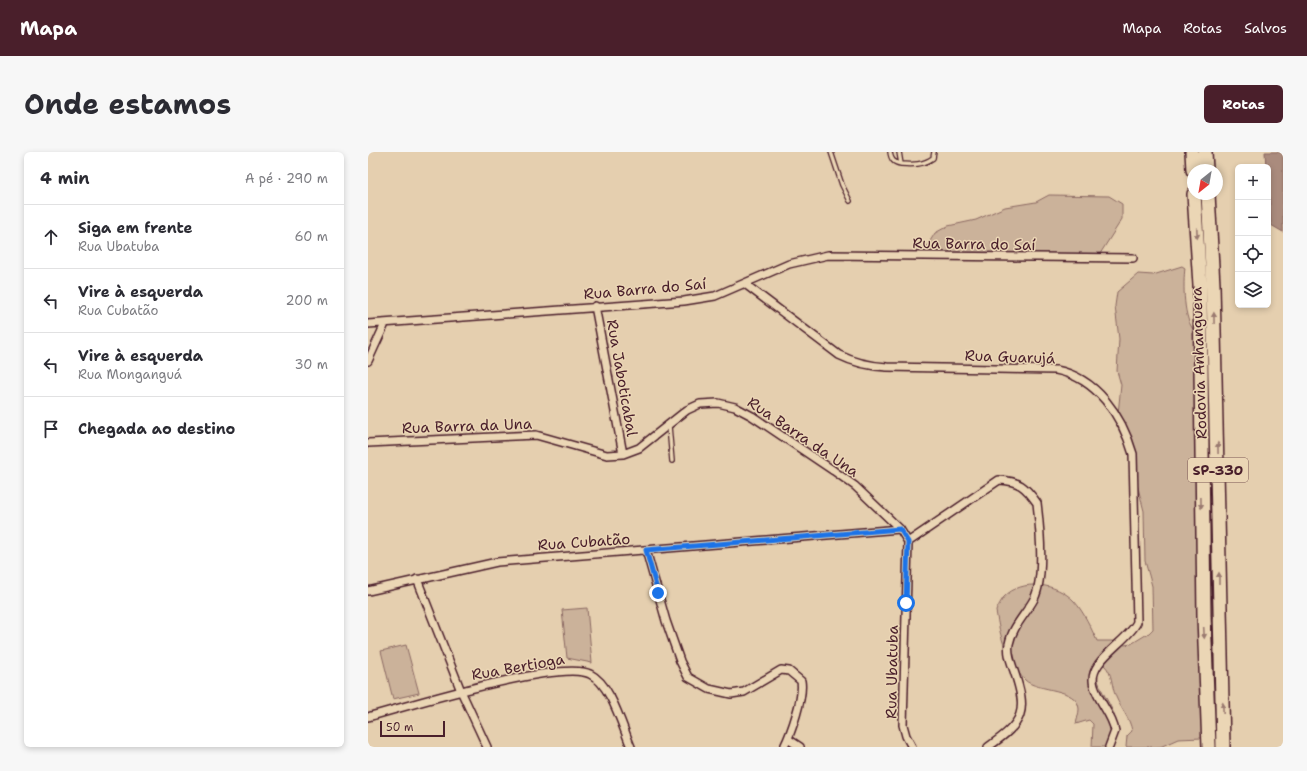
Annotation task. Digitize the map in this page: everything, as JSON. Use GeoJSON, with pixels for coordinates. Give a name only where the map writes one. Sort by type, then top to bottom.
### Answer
{"type":"FeatureCollection","features":[{"type":"Feature","properties":{"kind":"highway"},"geometry":{"type":"LineString","coordinates":[[1192,152],[1193,164]]}},
{"type":"Feature","properties":{"kind":"highway"},"geometry":{"type":"LineString","coordinates":[[1205,152],[1206,164]]}},
{"type":"Feature","properties":{"kind":"highway","name":"Rodovia Anhanguera"},"geometry":{"type":"LineString","coordinates":[[1194,200],[1200,285],[1204,617],[1209,747]]}},
{"type":"Feature","properties":{"kind":"highway","name":"Rodovia Anhanguera"},"geometry":{"type":"LineString","coordinates":[[1208,200],[1214,285],[1223,747]]}},
{"type":"Feature","properties":{"kind":"street","name":"Rua Barra do Saí"},"geometry":{"type":"LineString","coordinates":[[368,324],[385,324],[595,306],[684,301],[715,296],[789,264],[828,255],[1133,258]]}},
{"type":"Feature","properties":{"kind":"street","name":"Rua Guarujá"},"geometry":{"type":"LineString","coordinates":[[745,284],[839,355],[853,362],[868,366],[887,367],[1056,370],[1068,372],[1091,386],[1118,417],[1127,435],[1133,454],[1137,622],[1132,632],[1105,656],[1094,672],[1094,688],[1109,713],[1115,732],[1109,747]]}},
{"type":"Feature","properties":{"kind":"street","name":"Rua Jaboticabal"},"geometry":{"type":"LineString","coordinates":[[595,306],[622,454]]}},
{"type":"Feature","properties":{"kind":"street"},"geometry":{"type":"LineString","coordinates":[[368,361],[385,324]]}},
{"type":"Feature","properties":{"kind":"street","name":"Rua Barra da Una"},"geometry":{"type":"LineString","coordinates":[[368,443],[536,435],[607,455],[622,454],[639,448],[687,410],[700,404],[718,403],[735,408],[752,416],[855,486],[900,529],[908,542]]}},
{"type":"Feature","properties":{"kind":"street"},"geometry":{"type":"LineString","coordinates":[[908,542],[999,480],[1016,481],[1030,493],[1037,503],[1040,576],[1038,588],[1034,599],[1011,635],[1008,646],[1021,693],[1021,709],[1018,720],[1012,729],[988,747]]}},
{"type":"Feature","properties":{"kind":"street","name":"Rua Cubatão"},"geometry":{"type":"LineString","coordinates":[[368,591],[497,562],[900,529]]}},
{"type":"Feature","properties":{"kind":"street","name":"Rua Ubatuba"},"geometry":{"type":"LineString","coordinates":[[908,542],[903,725],[906,736],[912,747]]}},
{"type":"Feature","properties":{"kind":"street"},"geometry":{"type":"LineString","coordinates":[[646,550],[666,621],[680,661],[688,677],[709,689],[731,694],[744,692],[782,670],[789,671],[799,678],[801,681],[802,690],[788,739],[784,747]]}},
{"type":"Feature","properties":{"kind":"street"},"geometry":{"type":"LineString","coordinates":[[417,579],[461,691],[487,747]]}},
{"type":"Feature","properties":{"kind":"street","name":"Rua Bertioga"},"geometry":{"type":"LineString","coordinates":[[368,717],[461,691],[558,672],[579,670],[591,674],[602,682],[631,747]]}},
{"type":"Feature","properties":{"kind":"street"},"geometry":{"type":"LineString","coordinates":[[788,739],[800,747]]}},
{"type":"Feature","properties":{"kind":"lane"},"geometry":{"type":"LineString","coordinates":[[831,152],[842,185],[850,202]]}},
{"type":"Feature","properties":{"kind":"lane"},"geometry":{"type":"LineString","coordinates":[[890,152],[894,162],[902,164],[926,163],[933,158],[934,152]]}},
{"type":"Feature","properties":{"kind":"lane"},"geometry":{"type":"LineString","coordinates":[[899,152],[902,164]]}},
{"type":"Feature","properties":{"kind":"lane"},"geometry":{"type":"LineString","coordinates":[[669,424],[672,461]]}},
{"type":"Feature","properties":{"kind":"shaded area"},"geometry":{"type":"Polygon","coordinates":[[[1265,152],[1283,152],[1283,232],[1271,225],[1271,164],[1266,164],[1265,152]]]}},
{"type":"Feature","properties":{"kind":"shaded area"},"geometry":{"type":"Polygon","coordinates":[[[1049,195],[1109,196],[1122,204],[1122,219],[1098,257],[931,258],[930,260],[927,246],[935,233],[948,226],[976,220],[1005,207],[1036,202],[1049,195]]]}},
{"type":"Feature","properties":{"kind":"shaded area"},"geometry":{"type":"Polygon","coordinates":[[[1182,266],[1185,268],[1184,292],[1186,311],[1191,326],[1195,331],[1198,381],[1195,415],[1211,652],[1217,702],[1207,718],[1207,730],[1202,738],[1178,739],[1160,747],[1126,747],[1127,736],[1132,731],[1131,726],[1114,693],[1107,668],[1104,665],[1099,665],[1097,672],[1098,679],[1100,686],[1111,706],[1115,723],[1107,747],[1092,747],[1093,724],[1089,720],[1076,724],[1079,709],[1077,702],[1072,697],[1065,693],[1031,684],[1018,673],[1005,648],[996,611],[1004,597],[1011,591],[1020,587],[1039,585],[1058,590],[1074,601],[1084,615],[1097,641],[1112,641],[1125,645],[1131,644],[1153,629],[1152,586],[1145,561],[1144,511],[1136,480],[1130,474],[1134,457],[1118,414],[1121,385],[1117,371],[1119,339],[1115,306],[1117,292],[1138,274],[1153,275],[1182,266]]]}},
{"type":"Feature","properties":{"kind":"shaded area"},"geometry":{"type":"Polygon","coordinates":[[[587,608],[592,663],[567,658],[562,610],[587,608]]]}},
{"type":"Feature","properties":{"kind":"shaded area"},"geometry":{"type":"Polygon","coordinates":[[[406,645],[419,693],[393,699],[381,651],[406,645]]]}},
{"type":"Feature","properties":{"kind":"route"},"geometry":{"type":"LineString","coordinates":[[658,593],[646,550],[900,529],[908,542],[906,603]]}}]}
